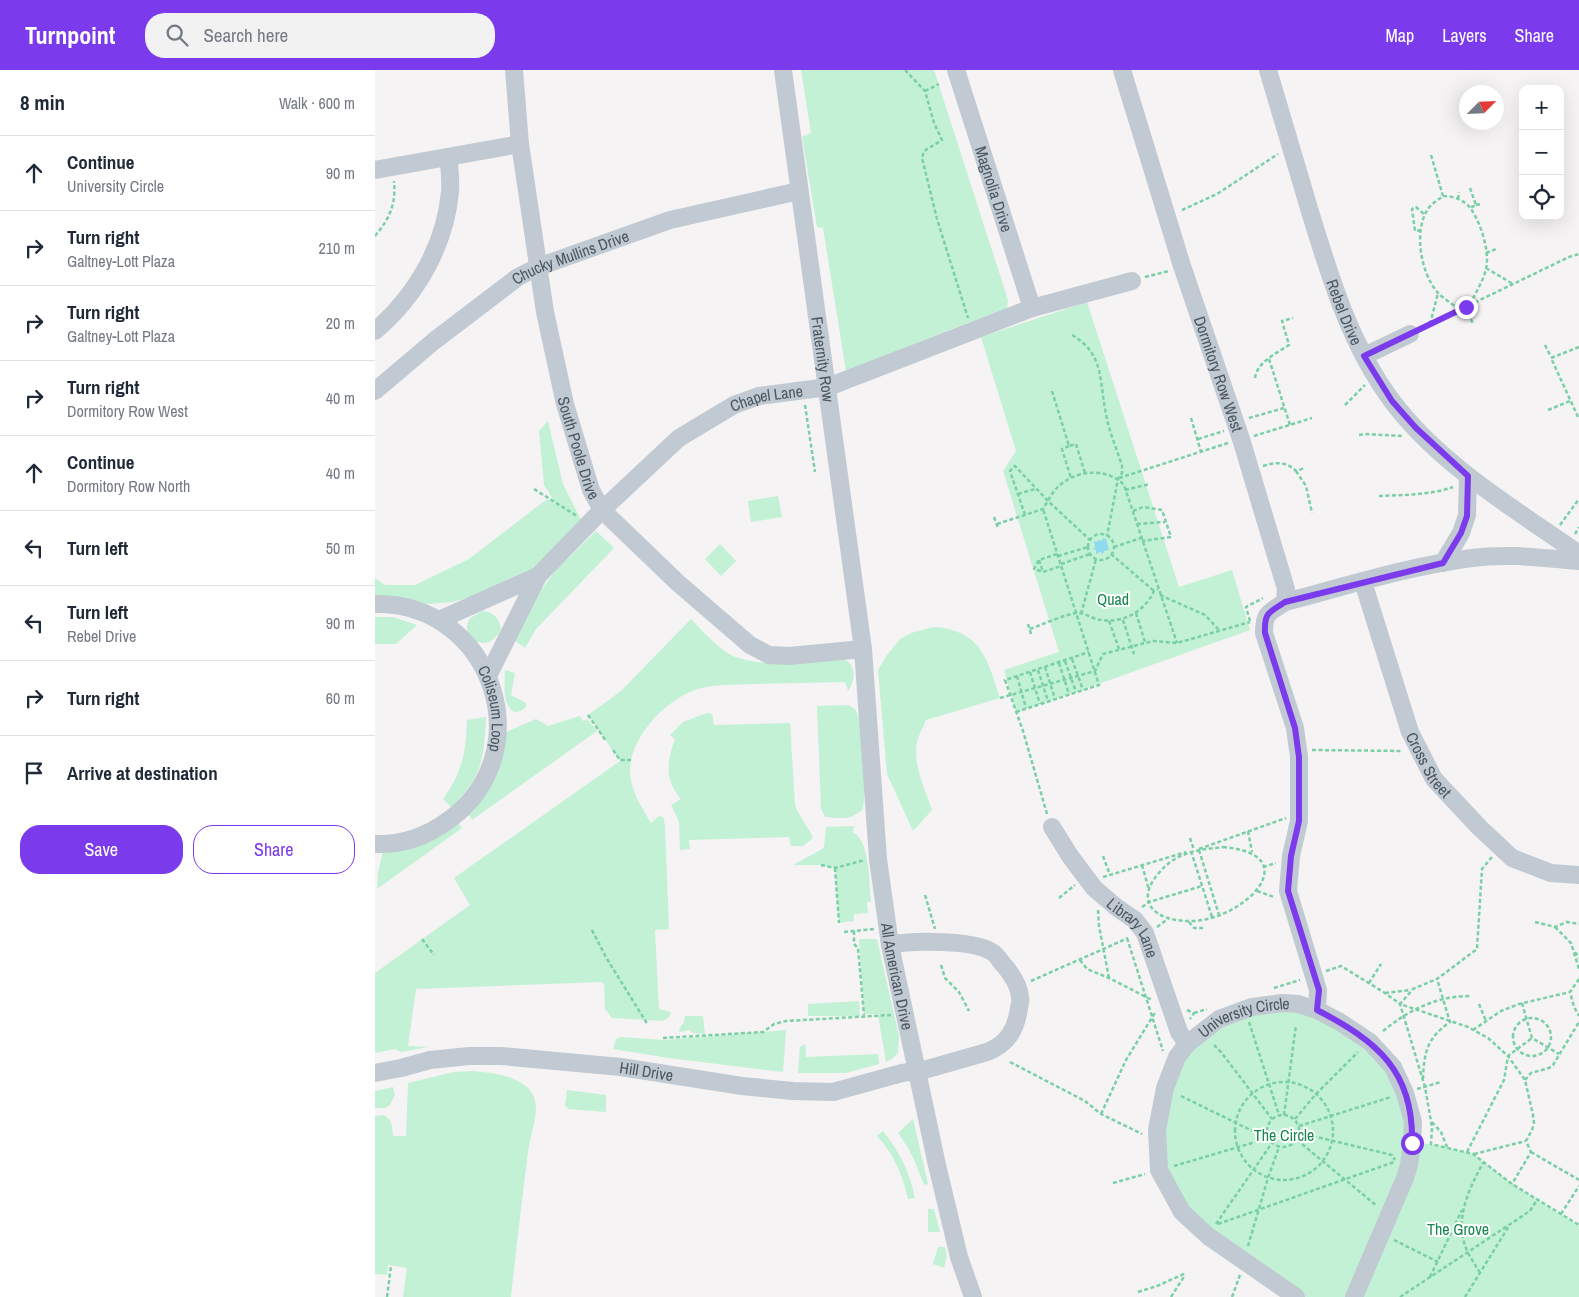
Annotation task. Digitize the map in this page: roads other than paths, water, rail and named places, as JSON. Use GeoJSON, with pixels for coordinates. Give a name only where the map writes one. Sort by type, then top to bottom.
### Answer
{"type":"FeatureCollection","features":[{"type":"Feature","properties":{"kind":"street","name":"South Poole Drive"},"geometry":{"type":"LineString","coordinates":[[514,70],[520,144],[545,312],[565,404],[591,490],[602,510],[678,583],[750,645],[769,655],[789,656],[863,649]]}},
{"type":"Feature","properties":{"kind":"street","name":"Fraternity Row"},"geometry":{"type":"LineString","coordinates":[[783,70],[863,649]]}},
{"type":"Feature","properties":{"kind":"street","name":"Magnolia Drive"},"geometry":{"type":"LineString","coordinates":[[956,70],[1032,308]]}},
{"type":"Feature","properties":{"kind":"street","name":"Dormitory Row West"},"geometry":{"type":"LineString","coordinates":[[1122,70],[1182,266],[1241,439],[1286,589],[1277,599]]}},
{"type":"Feature","properties":{"kind":"street","name":"Rebel Drive"},"geometry":{"type":"LineString","coordinates":[[1268,70],[1331,279],[1346,320],[1364,356],[1392,401],[1416,428],[1468,476],[1579,554]]}},
{"type":"Feature","properties":{"kind":"street"},"geometry":{"type":"LineString","coordinates":[[375,170],[520,144]]}},
{"type":"Feature","properties":{"kind":"street"},"geometry":{"type":"LineString","coordinates":[[375,331],[392,316],[405,300],[423,274],[437,248],[446,216],[450,190],[449,157]]}},
{"type":"Feature","properties":{"kind":"street","name":"Chucky Mullins Drive"},"geometry":{"type":"LineString","coordinates":[[375,391],[480,306],[518,278],[538,267],[670,220],[799,192]]}},
{"type":"Feature","properties":{"kind":"street","name":"Chapel Lane"},"geometry":{"type":"LineString","coordinates":[[488,676],[538,576],[602,510],[679,438],[735,405],[759,396],[828,387],[1032,308],[1132,281]]}},
{"type":"Feature","properties":{"kind":"street"},"geometry":{"type":"LineString","coordinates":[[1364,356],[1410,334]]}},
{"type":"Feature","properties":{"kind":"street"},"geometry":{"type":"LineString","coordinates":[[1443,563],[1461,533],[1467,516],[1468,476]]}},
{"type":"Feature","properties":{"kind":"street"},"geometry":{"type":"LineString","coordinates":[[1317,1010],[1319,990],[1288,891],[1291,856],[1299,821],[1299,757],[1295,728],[1265,633],[1264,620],[1277,599],[1473,557],[1517,556],[1579,561]]}},
{"type":"Feature","properties":{"kind":"street","name":"Chapel Lane"},"geometry":{"type":"LineString","coordinates":[[439,620],[538,576]]}},
{"type":"Feature","properties":{"kind":"street","name":"Cross Street"},"geometry":{"type":"LineString","coordinates":[[1363,582],[1410,732],[1434,779],[1511,858],[1551,873],[1579,875]]}},
{"type":"Feature","properties":{"kind":"street","name":"Coliseum Loop"},"geometry":{"type":"LineString","coordinates":[[375,604],[389,604],[415,609],[439,620],[459,635],[476,654],[488,676],[498,711],[498,730],[493,761],[479,790],[458,814],[434,831],[406,841],[375,844]]}},
{"type":"Feature","properties":{"kind":"street","name":"All American Drive"},"geometry":{"type":"LineString","coordinates":[[863,649],[878,858],[889,945],[959,1257],[973,1297]]}},
{"type":"Feature","properties":{"kind":"street","name":"Library Lane"},"geometry":{"type":"LineString","coordinates":[[1052,827],[1070,856],[1094,888],[1115,907],[1135,920],[1145,933],[1179,1032],[1187,1044]]}},
{"type":"Feature","properties":{"kind":"street","name":"Hill Drive"},"geometry":{"type":"LineString","coordinates":[[375,1074],[430,1060],[469,1056],[501,1056],[621,1067],[751,1087],[833,1092],[902,1073],[917,1072],[967,1059],[993,1050],[1015,1030],[1021,998],[1016,983],[1006,967],[993,952],[978,945],[901,942],[889,945]]}},
{"type":"Feature","properties":{"kind":"street","name":"University Circle"},"geometry":{"type":"LineString","coordinates":[[1296,1297],[1208,1236],[1183,1212],[1159,1170],[1157,1130],[1165,1088],[1177,1057],[1187,1044],[1219,1019],[1252,1007],[1299,1004],[1317,1010],[1340,1022],[1370,1042],[1393,1067],[1405,1092],[1413,1122],[1409,1165],[1355,1297]]}},
{"type":"Feature","properties":{"kind":"water"},"geometry":{"type":"Polygon","coordinates":[[[1104,538],[1109,550],[1104,551],[1103,554],[1100,552],[1097,554],[1096,550],[1093,549],[1095,547],[1094,542],[1101,541],[1104,538]]]}},
{"type":"Feature","properties":{"kind":"park label","name":"Quad"},"geometry":{"type":"Point","coordinates":[1113,599]}},
{"type":"Feature","properties":{"kind":"park label","name":"The Circle"},"geometry":{"type":"Point","coordinates":[1284,1135]}},
{"type":"Feature","properties":{"kind":"park label","name":"The Grove"},"geometry":{"type":"Point","coordinates":[1458,1229]}}]}
